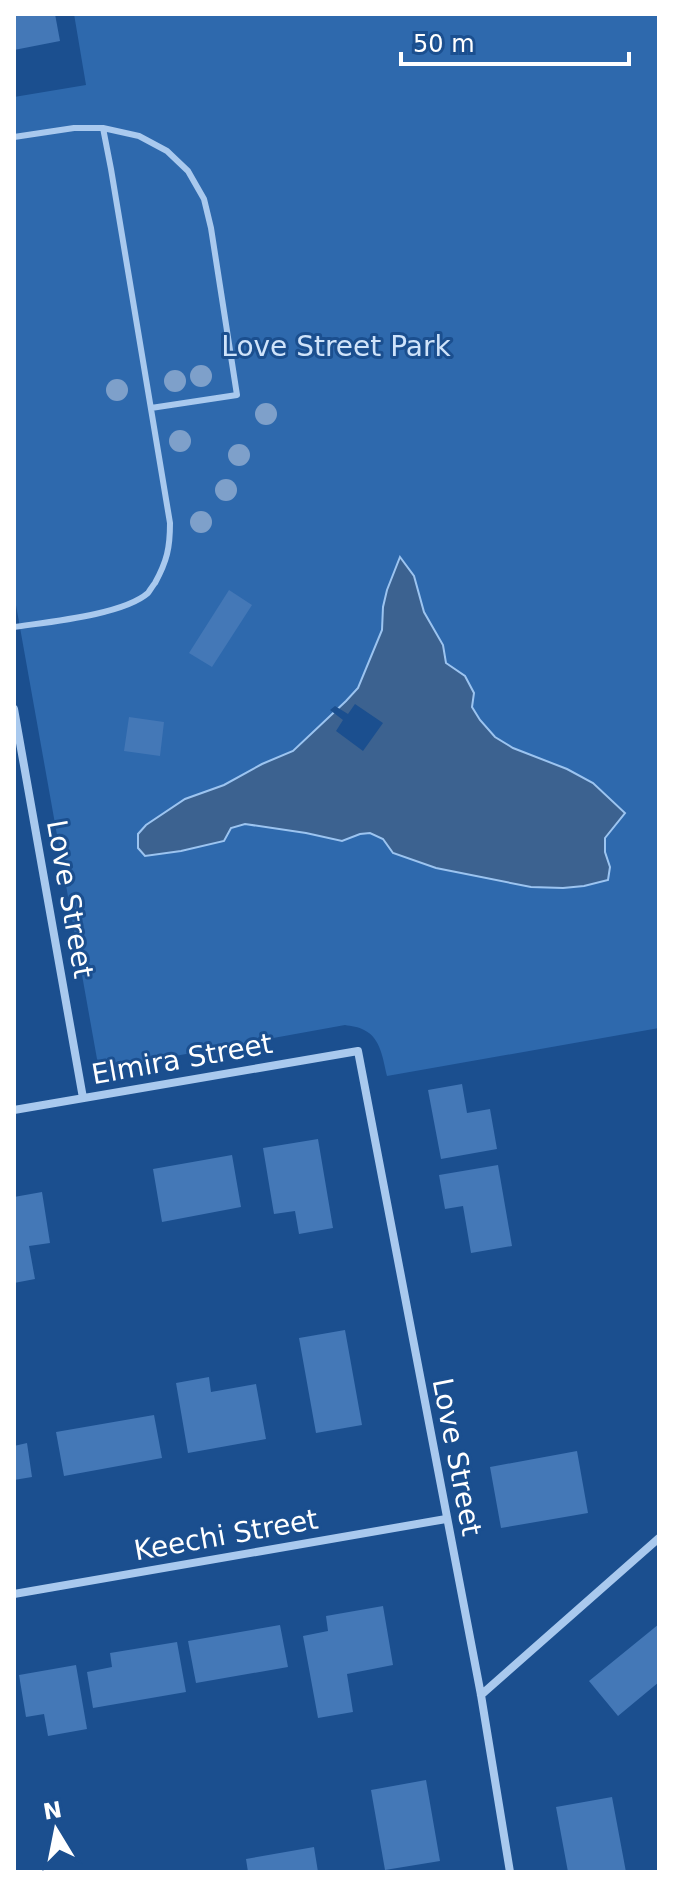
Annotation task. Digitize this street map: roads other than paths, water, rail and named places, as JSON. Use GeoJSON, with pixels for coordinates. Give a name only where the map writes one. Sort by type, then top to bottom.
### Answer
{"type":"FeatureCollection","features":[{"type":"Feature","properties":{"kind":"street","name":"Love Street"},"geometry":{"type":"LineString","coordinates":[[14,709],[83,1098]]}},
{"type":"Feature","properties":{"kind":"street","name":"Love Street"},"geometry":{"type":"LineString","coordinates":[[358,1051],[481,1695],[510,1872]]}},
{"type":"Feature","properties":{"kind":"street","name":"Elmira Street"},"geometry":{"type":"LineString","coordinates":[[14,1110],[358,1051]]}},
{"type":"Feature","properties":{"kind":"street","name":"Keechi Street"},"geometry":{"type":"LineString","coordinates":[[14,1594],[446,1519]]}},
{"type":"Feature","properties":{"kind":"street"},"geometry":{"type":"LineString","coordinates":[[481,1695],[659,1538]]}},
{"type":"Feature","properties":{"kind":"lane"},"geometry":{"type":"LineString","coordinates":[[14,137],[74,128],[103,128],[139,136],[167,151],[188,171],[204,199],[237,395],[151,408]]}},
{"type":"Feature","properties":{"kind":"lane"},"geometry":{"type":"LineString","coordinates":[[14,627],[104,612],[128,604],[149,593],[164,566],[170,546],[170,523],[103,128]]}},
{"type":"Feature","properties":{"kind":"park label","name":"Love Street Park"},"geometry":{"type":"Point","coordinates":[336,346]}}]}
